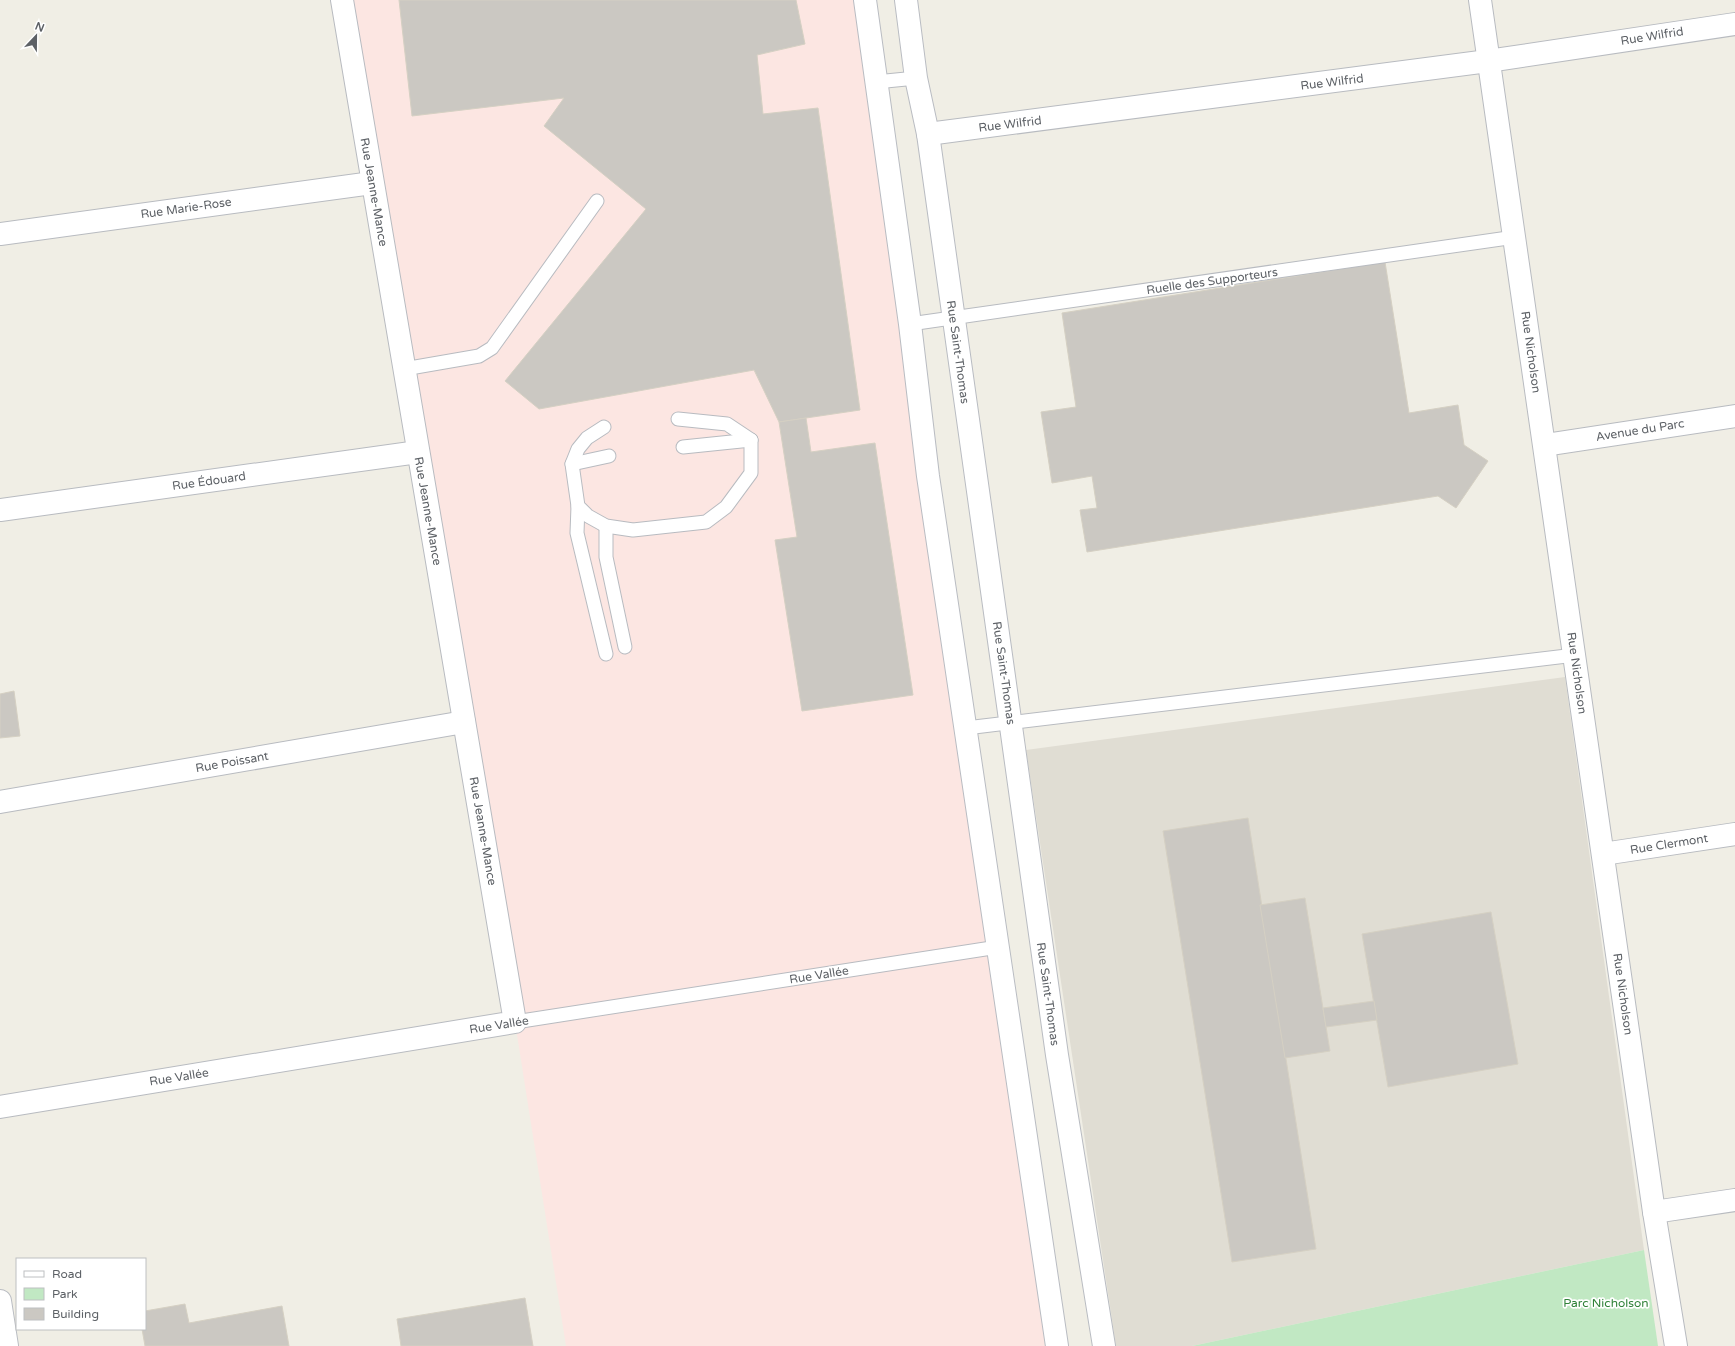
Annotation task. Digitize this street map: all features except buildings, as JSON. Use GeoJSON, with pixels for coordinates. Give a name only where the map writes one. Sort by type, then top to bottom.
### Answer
{"type":"FeatureCollection","features":[{"type":"Feature","properties":{"kind":"street","name":"Rue Jeanne-Mance"},"geometry":{"type":"LineString","coordinates":[[342,0],[515,1022]]}},
{"type":"Feature","properties":{"kind":"street"},"geometry":{"type":"LineString","coordinates":[[865,0],[910,324],[928,476],[1057,1346]]}},
{"type":"Feature","properties":{"kind":"street","name":"Rue Saint-Thomas"},"geometry":{"type":"LineString","coordinates":[[906,0],[916,78],[928,134],[1057,1055],[1104,1346]]}},
{"type":"Feature","properties":{"kind":"street","name":"Rue Nicholson"},"geometry":{"type":"LineString","coordinates":[[1480,0],[1654,1212],[1676,1346]]}},
{"type":"Feature","properties":{"kind":"street","name":"Rue Wilfrid"},"geometry":{"type":"LineString","coordinates":[[928,134],[1488,61],[1735,24]]}},
{"type":"Feature","properties":{"kind":"street","name":"Rue Marie-Rose"},"geometry":{"type":"LineString","coordinates":[[0,234],[372,183]]}},
{"type":"Feature","properties":{"kind":"street","name":"Avenue du Parc"},"geometry":{"type":"LineString","coordinates":[[1544,445],[1735,416]]}},
{"type":"Feature","properties":{"kind":"street","name":"Rue Édouard"},"geometry":{"type":"LineString","coordinates":[[0,510],[418,452]]}},
{"type":"Feature","properties":{"kind":"street","name":"Rue Poissant"},"geometry":{"type":"LineString","coordinates":[[0,802],[464,722]]}},
{"type":"Feature","properties":{"kind":"street","name":"Rue Clermont"},"geometry":{"type":"LineString","coordinates":[[1603,854],[1735,834]]}},
{"type":"Feature","properties":{"kind":"street","name":"Rue Vallée"},"geometry":{"type":"LineString","coordinates":[[0,1107],[515,1022]]}},
{"type":"Feature","properties":{"kind":"street"},"geometry":{"type":"LineString","coordinates":[[1654,1212],[1735,1200]]}},
{"type":"Feature","properties":{"kind":"street"},"geometry":{"type":"LineString","coordinates":[[0,1301],[7,1346]]}},
{"type":"Feature","properties":{"kind":"lane"},"geometry":{"type":"LineString","coordinates":[[876,82],[916,78]]}},
{"type":"Feature","properties":{"kind":"lane"},"geometry":{"type":"LineString","coordinates":[[404,369],[479,356],[492,348],[597,201]]}},
{"type":"Feature","properties":{"kind":"lane","name":"Ruelle des Supporteurs"},"geometry":{"type":"LineString","coordinates":[[910,324],[1515,237]]}},
{"type":"Feature","properties":{"kind":"lane"},"geometry":{"type":"LineString","coordinates":[[678,419],[727,424],[751,440]]}},
{"type":"Feature","properties":{"kind":"lane"},"geometry":{"type":"LineString","coordinates":[[604,427],[588,438],[578,448],[572,464],[578,506],[577,533],[606,654]]}},
{"type":"Feature","properties":{"kind":"lane"},"geometry":{"type":"LineString","coordinates":[[683,447],[751,440]]}},
{"type":"Feature","properties":{"kind":"lane"},"geometry":{"type":"LineString","coordinates":[[578,506],[588,516],[606,526],[632,530],[706,522],[726,507],[751,473],[751,440]]}},
{"type":"Feature","properties":{"kind":"lane"},"geometry":{"type":"LineString","coordinates":[[572,464],[609,456]]}},
{"type":"Feature","properties":{"kind":"lane"},"geometry":{"type":"LineString","coordinates":[[606,526],[606,557],[625,648]]}},
{"type":"Feature","properties":{"kind":"lane"},"geometry":{"type":"LineString","coordinates":[[966,728],[1574,655]]}},
{"type":"Feature","properties":{"kind":"lane","name":"Rue Vallée"},"geometry":{"type":"LineString","coordinates":[[515,1022],[998,947]]}},
{"type":"Feature","properties":{"kind":"shaded area"},"geometry":{"type":"Polygon","coordinates":[[[342,0],[859,0],[1045,1346],[566,1346],[515,1022],[342,0]]]}},
{"type":"Feature","properties":{"kind":"shaded area"},"geometry":{"type":"Polygon","coordinates":[[[1565,677],[1644,1250],[1192,1346],[1116,1346],[1026,750],[1565,677]]]}},
{"type":"Feature","properties":{"kind":"green space","name":"Parc Nicholson"},"geometry":{"type":"Polygon","coordinates":[[[1644,1250],[1658,1346],[1192,1346],[1644,1250]]]}}]}
